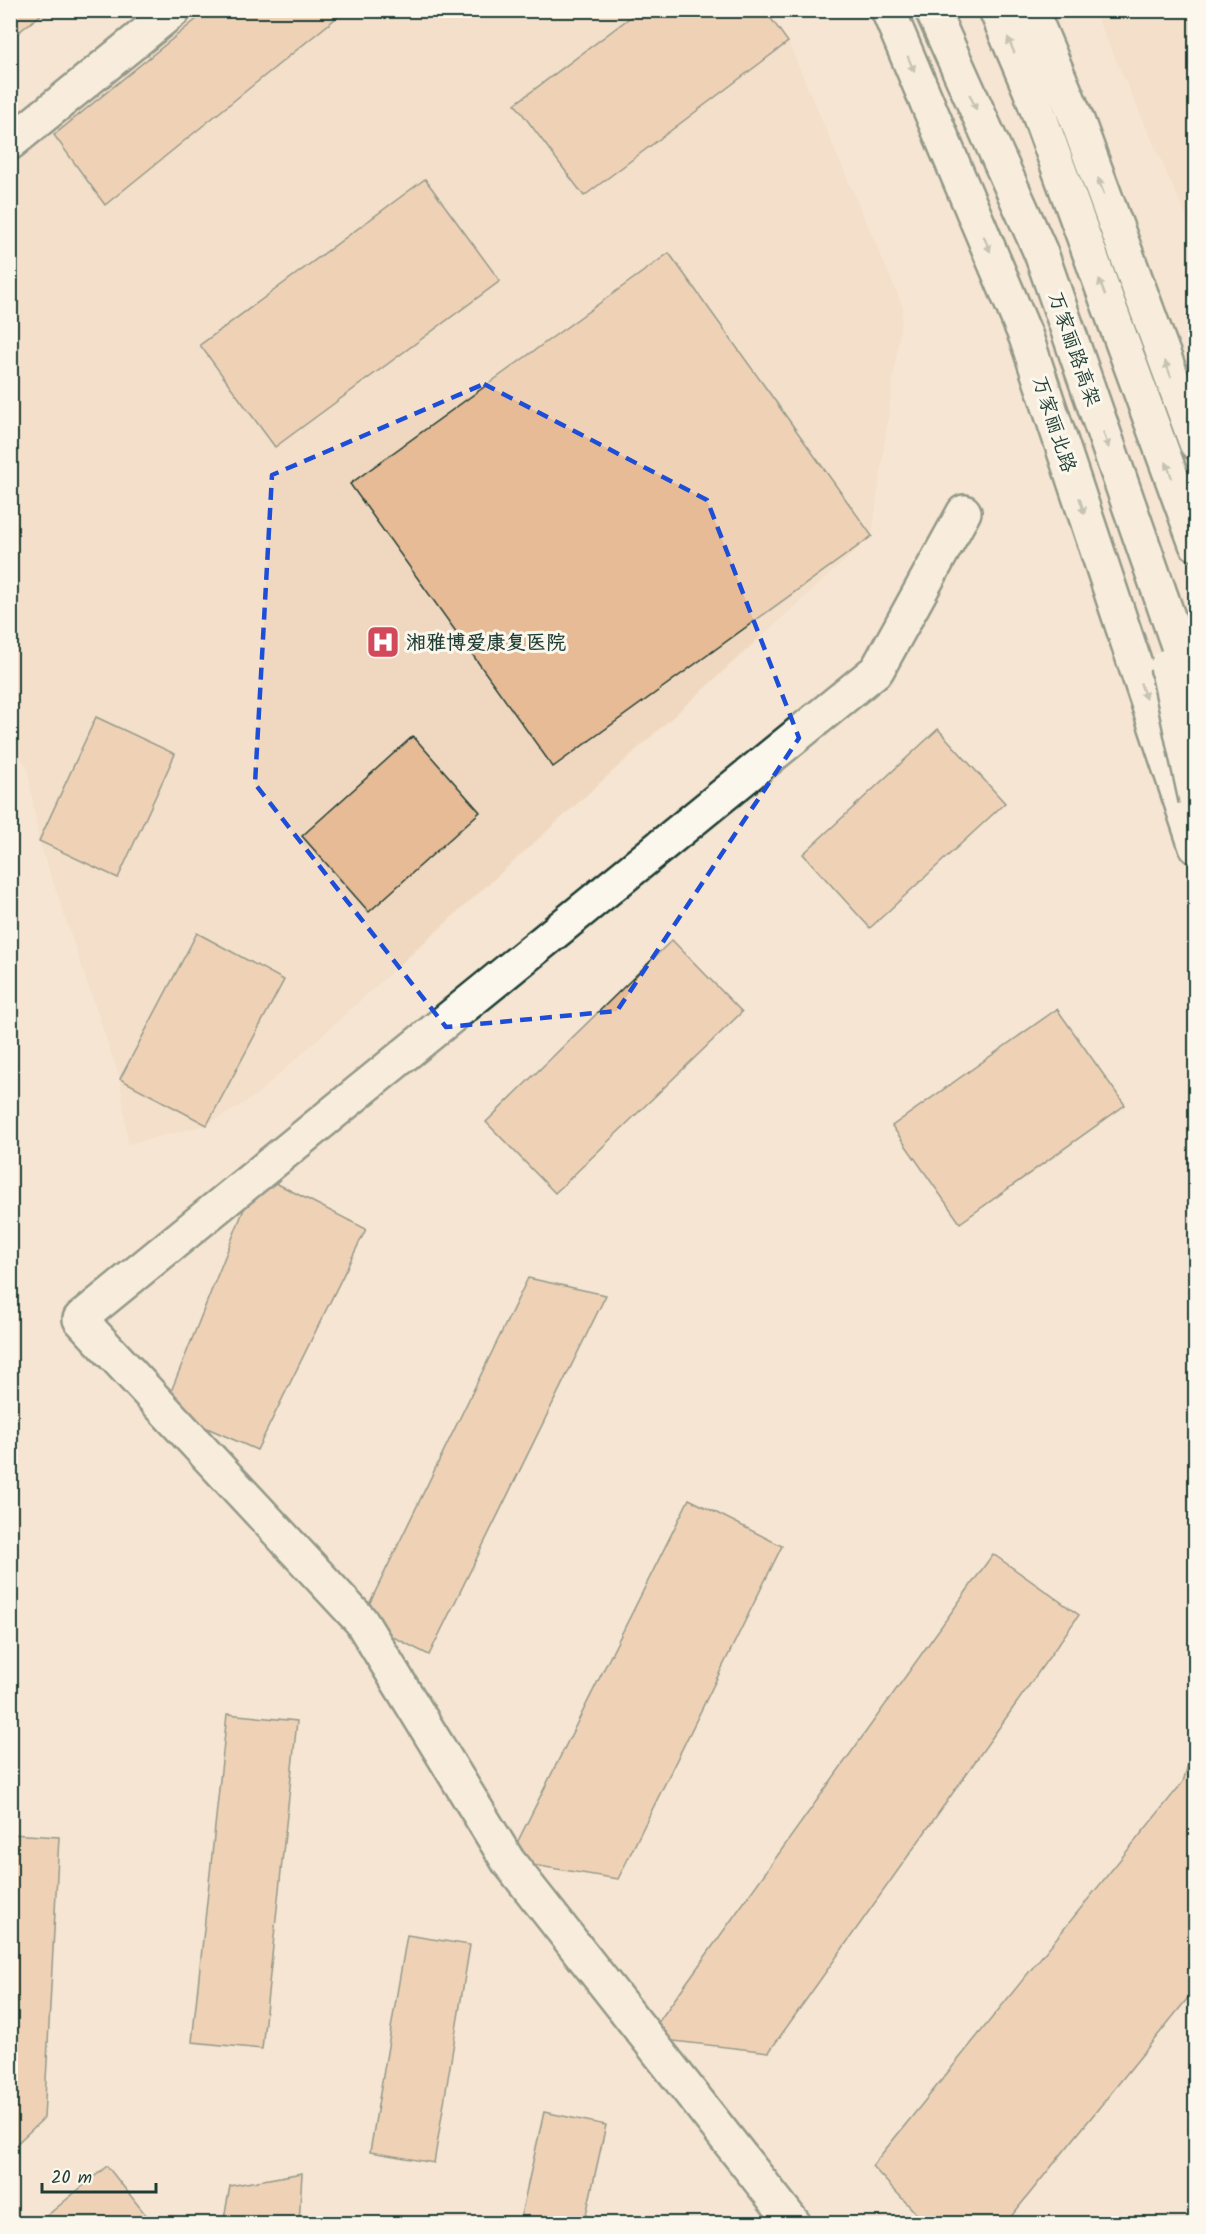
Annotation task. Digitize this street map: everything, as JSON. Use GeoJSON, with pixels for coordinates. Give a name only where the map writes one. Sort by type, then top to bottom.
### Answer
{"type":"FeatureCollection","features":[{"type":"Feature","properties":{"kind":"main road"},"geometry":{"type":"LineString","coordinates":[[10,143],[174,10]]}},
{"type":"Feature","properties":{"kind":"main road","name":"万家丽北路"},"geometry":{"type":"LineString","coordinates":[[888,10],[1026,337],[1196,847]]}},
{"type":"Feature","properties":{"kind":"main road","name":"万家丽路高架"},"geometry":{"type":"LineString","coordinates":[[932,10],[1041,253],[1196,697]]}},
{"type":"Feature","properties":{"kind":"main road"},"geometry":{"type":"LineString","coordinates":[[996,10],[1029,90],[1196,544]]}},
{"type":"Feature","properties":{"kind":"main road"},"geometry":{"type":"LineString","coordinates":[[1031,10],[1077,120],[1196,444]]}},
{"type":"Feature","properties":{"kind":"main road"},"geometry":{"type":"LineString","coordinates":[[794,2223],[508,1862],[361,1621],[80,1318],[877,670],[964,512]]}},
{"type":"Feature","properties":{"kind":"main road"},"geometry":{"type":"LineString","coordinates":[[1139,532],[1196,800]]}},
{"type":"Feature","properties":{"kind":"highlighted area"},"geometry":{"type":"Polygon","coordinates":[[[484,384],[707,500],[799,738],[617,1011],[446,1027],[255,784],[272,475],[484,384]]]}},
{"type":"Feature","properties":{"kind":"shaded area","name":"湘雅博爱康复医院"},"geometry":{"type":"Polygon","coordinates":[[[195,11],[765,11],[788,42],[903,307],[872,536],[254,1097],[207,1125],[128,1144],[120,1079],[39,841],[27,765],[11,749],[11,158],[195,11]]]}},
{"type":"Feature","properties":{"kind":"shaded area"},"geometry":{"type":"Polygon","coordinates":[[[1094,11],[1195,11],[1195,236],[1094,11]]]}},
{"type":"Feature","properties":{"kind":"building"},"geometry":{"type":"Polygon","coordinates":[[[10,10],[47,10],[11,38],[10,10]]]}},
{"type":"Feature","properties":{"kind":"building"},"geometry":{"type":"Polygon","coordinates":[[[208,10],[346,10],[105,205],[54,135],[208,10]]]}},
{"type":"Feature","properties":{"kind":"building"},"geometry":{"type":"Polygon","coordinates":[[[640,10],[765,10],[788,42],[584,196],[515,104],[640,10]]]}},
{"type":"Feature","properties":{"kind":"building"},"geometry":{"type":"Polygon","coordinates":[[[425,179],[500,281],[275,447],[200,345],[425,179]]]}},
{"type":"Feature","properties":{"kind":"building"},"geometry":{"type":"Polygon","coordinates":[[[669,253],[872,536],[553,767],[350,484],[669,253]]]}},
{"type":"Feature","properties":{"kind":"building"},"geometry":{"type":"Polygon","coordinates":[[[96,717],[175,754],[118,878],[39,841],[96,717]]]}},
{"type":"Feature","properties":{"kind":"building"},"geometry":{"type":"Polygon","coordinates":[[[938,729],[1005,803],[870,928],[803,854],[938,729]]]}},
{"type":"Feature","properties":{"kind":"building"},"geometry":{"type":"Polygon","coordinates":[[[413,736],[480,812],[369,912],[302,836],[413,736]]]}},
{"type":"Feature","properties":{"kind":"building"},"geometry":{"type":"Polygon","coordinates":[[[197,933],[284,980],[207,1125],[120,1079],[197,933]]]}},
{"type":"Feature","properties":{"kind":"building"},"geometry":{"type":"Polygon","coordinates":[[[672,940],[742,1012],[555,1193],[486,1122],[672,940]]]}},
{"type":"Feature","properties":{"kind":"building"},"geometry":{"type":"Polygon","coordinates":[[[1057,1009],[1125,1105],[960,1223],[892,1126],[1057,1009]]]}},
{"type":"Feature","properties":{"kind":"building"},"geometry":{"type":"Polygon","coordinates":[[[258,1174],[366,1229],[257,1450],[164,1409],[258,1174]]]}},
{"type":"Feature","properties":{"kind":"building"},"geometry":{"type":"Polygon","coordinates":[[[528,1278],[606,1295],[429,1655],[361,1621],[528,1278]]]}},
{"type":"Feature","properties":{"kind":"building"},"geometry":{"type":"Polygon","coordinates":[[[689,1499],[782,1546],[618,1879],[508,1861],[689,1499]]]}},
{"type":"Feature","properties":{"kind":"building"},"geometry":{"type":"Polygon","coordinates":[[[993,1554],[1079,1615],[769,2052],[647,2038],[993,1554]]]}},
{"type":"Feature","properties":{"kind":"building"},"geometry":{"type":"Polygon","coordinates":[[[227,1714],[297,1721],[262,2049],[192,2042],[227,1714]]]}},
{"type":"Feature","properties":{"kind":"building"},"geometry":{"type":"Polygon","coordinates":[[[1196,1737],[1196,1988],[1005,2224],[926,2224],[872,2166],[1183,1782],[1196,1737]]]}},
{"type":"Feature","properties":{"kind":"building"},"geometry":{"type":"Polygon","coordinates":[[[10,1834],[59,1837],[44,2118],[10,2150],[10,1834]]]}},
{"type":"Feature","properties":{"kind":"building"},"geometry":{"type":"Polygon","coordinates":[[[407,1935],[470,1945],[434,2163],[370,2152],[407,1935]]]}},
{"type":"Feature","properties":{"kind":"building"},"geometry":{"type":"Polygon","coordinates":[[[544,2112],[606,2125],[584,2224],[519,2224],[544,2112]]]}},
{"type":"Feature","properties":{"kind":"building"},"geometry":{"type":"Polygon","coordinates":[[[107,2166],[153,2224],[37,2224],[107,2166]]]}},
{"type":"Feature","properties":{"kind":"building"},"geometry":{"type":"Polygon","coordinates":[[[302,2173],[299,2224],[223,2224],[230,2186],[302,2173]]]}},
{"type":"Feature","properties":{"kind":"place","name":"湘雅博爱康复医院"},"geometry":{"type":"Point","coordinates":[383,642]}}]}
